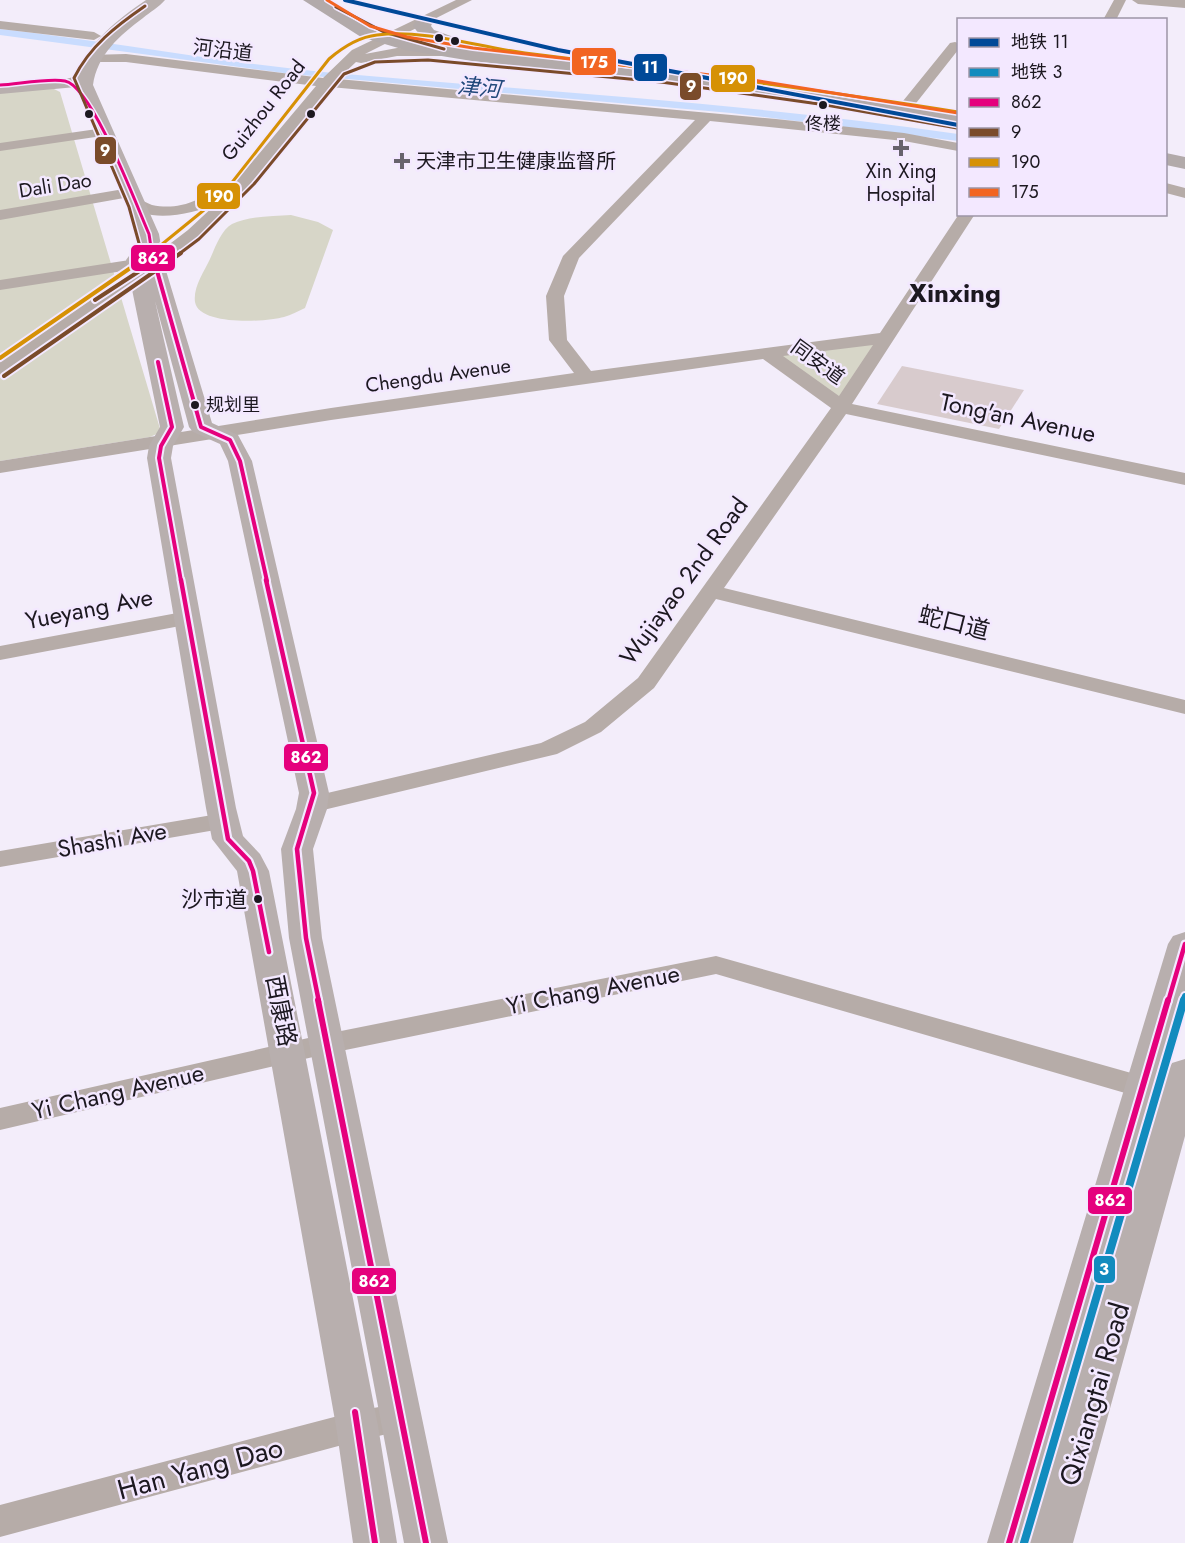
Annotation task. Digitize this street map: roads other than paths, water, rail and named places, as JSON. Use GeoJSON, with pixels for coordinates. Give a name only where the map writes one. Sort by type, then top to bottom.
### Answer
{"type":"FeatureCollection","features":[{"type":"Feature","properties":{"kind":"highway"},"geometry":{"type":"LineString","coordinates":[[312,0],[396,33],[472,55],[745,86],[957,121]]}},
{"type":"Feature","properties":{"kind":"highway"},"geometry":{"type":"LineString","coordinates":[[340,0],[396,33],[455,44],[743,78],[957,112]]}},
{"type":"Feature","properties":{"kind":"highway"},"geometry":{"type":"LineString","coordinates":[[1167,149],[1185,153]]}},
{"type":"Feature","properties":{"kind":"highway"},"geometry":{"type":"LineString","coordinates":[[1167,159],[1185,163]]}},
{"type":"Feature","properties":{"kind":"main road"},"geometry":{"type":"LineString","coordinates":[[0,87],[71,83],[93,48],[119,14],[141,0]]}},
{"type":"Feature","properties":{"kind":"main road"},"geometry":{"type":"LineString","coordinates":[[37,84],[59,73],[112,36],[125,23],[157,0]]}},
{"type":"Feature","properties":{"kind":"main road","name":"西康路"},"geometry":{"type":"LineString","coordinates":[[71,83],[97,128],[127,199],[144,221],[145,264],[172,427],[159,453],[159,458],[228,839],[249,861],[253,871],[289,1053],[357,1426],[375,1543]]}},
{"type":"Feature","properties":{"kind":"main road","name":"西康路"},"geometry":{"type":"LineString","coordinates":[[145,264],[168,306],[199,422],[204,430],[230,440],[240,461],[311,779],[315,804],[299,840],[296,854],[303,929],[355,1179],[426,1543]]}},
{"type":"Feature","properties":{"kind":"main road","name":"Qixiangtai Road"},"geometry":{"type":"LineString","coordinates":[[1052,1543],[1169,1085],[1185,945]]}},
{"type":"Feature","properties":{"kind":"main road","name":"Qixiangtai Road"},"geometry":{"type":"LineString","coordinates":[[1011,1536],[1169,1085]]}},
{"type":"Feature","properties":{"kind":"street","name":"Guizhou Road"},"geometry":{"type":"LineString","coordinates":[[0,358],[194,232],[227,202],[320,77],[339,68],[357,53],[457,0]]}},
{"type":"Feature","properties":{"kind":"street","name":"Guizhou Road"},"geometry":{"type":"LineString","coordinates":[[0,370],[145,264],[220,195],[320,77],[396,33],[466,0]]}},
{"type":"Feature","properties":{"kind":"street"},"geometry":{"type":"LineString","coordinates":[[1110,18],[1120,0]]}},
{"type":"Feature","properties":{"kind":"street"},"geometry":{"type":"LineString","coordinates":[[1138,0],[1185,4]]}},
{"type":"Feature","properties":{"kind":"street"},"geometry":{"type":"LineString","coordinates":[[0,24],[93,48]]}},
{"type":"Feature","properties":{"kind":"street"},"geometry":{"type":"LineString","coordinates":[[0,37],[93,48]]}},
{"type":"Feature","properties":{"kind":"street"},"geometry":{"type":"LineString","coordinates":[[908,104],[955,46]]}},
{"type":"Feature","properties":{"kind":"street","name":"河沿道"},"geometry":{"type":"LineString","coordinates":[[93,48],[126,58],[892,135],[957,147]]}},
{"type":"Feature","properties":{"kind":"street"},"geometry":{"type":"LineString","coordinates":[[339,68],[357,60],[386,53],[428,52],[472,55]]}},
{"type":"Feature","properties":{"kind":"street"},"geometry":{"type":"LineString","coordinates":[[585,376],[558,340],[555,296],[571,256],[705,118]]}},
{"type":"Feature","properties":{"kind":"street"},"geometry":{"type":"LineString","coordinates":[[0,147],[97,128]]}},
{"type":"Feature","properties":{"kind":"street"},"geometry":{"type":"LineString","coordinates":[[1167,188],[1185,193]]}},
{"type":"Feature","properties":{"kind":"street"},"geometry":{"type":"LineString","coordinates":[[127,199],[155,211],[172,211],[198,206],[220,195]]}},
{"type":"Feature","properties":{"kind":"street","name":"Dali Dao"},"geometry":{"type":"LineString","coordinates":[[0,215],[127,199]]}},
{"type":"Feature","properties":{"kind":"street","name":"Wujiayao 2nd Road"},"geometry":{"type":"LineString","coordinates":[[315,804],[549,749],[593,727],[646,683],[841,407],[966,216]]}},
{"type":"Feature","properties":{"kind":"street"},"geometry":{"type":"LineString","coordinates":[[0,285],[145,264]]}},
{"type":"Feature","properties":{"kind":"street","name":"Chengdu Avenue"},"geometry":{"type":"LineString","coordinates":[[0,467],[210,432],[585,376],[885,338]]}},
{"type":"Feature","properties":{"kind":"street","name":"同安道"},"geometry":{"type":"LineString","coordinates":[[768,353],[841,407]]}},
{"type":"Feature","properties":{"kind":"street","name":"Tong'an Avenue"},"geometry":{"type":"LineString","coordinates":[[841,407],[1185,479]]}},
{"type":"Feature","properties":{"kind":"street","name":"蛇口道"},"geometry":{"type":"LineString","coordinates":[[711,591],[1185,707]]}},
{"type":"Feature","properties":{"kind":"street","name":"Yueyang Ave"},"geometry":{"type":"LineString","coordinates":[[0,653],[188,618]]}},
{"type":"Feature","properties":{"kind":"street","name":"Shashi Ave"},"geometry":{"type":"LineString","coordinates":[[0,859],[224,821]]}},
{"type":"Feature","properties":{"kind":"street","name":"Yi Chang Avenue"},"geometry":{"type":"LineString","coordinates":[[0,1119],[326,1044],[716,965],[1169,1085]]}},
{"type":"Feature","properties":{"kind":"street","name":"Han Yang Dao"},"geometry":{"type":"LineString","coordinates":[[0,1521],[357,1426],[401,1418]]}},
{"type":"Feature","properties":{"kind":"street"},"geometry":{"type":"LineString","coordinates":[[1011,1536],[1052,1543]]}},
{"type":"Feature","properties":{"kind":"water","name":"津河"},"geometry":{"type":"Polygon","coordinates":[[[0,29],[303,70],[805,114],[957,134],[957,141],[731,113],[291,74],[0,35],[0,29]]]}},
{"type":"Feature","properties":{"kind":"metro line","name":"11"},"geometry":{"type":"LineString","coordinates":[[345,0],[558,50],[957,125]]}},
{"type":"Feature","properties":{"kind":"metro line","name":"3"},"geometry":{"type":"LineString","coordinates":[[1024,1543],[1185,996]]}},
{"type":"Feature","properties":{"kind":"place","name":"佟楼"},"geometry":{"type":"Point","coordinates":[823,105]}},
{"type":"Feature","properties":{"kind":"place","name":"Xin Xing Hospital"},"geometry":{"type":"Point","coordinates":[901,148]}},
{"type":"Feature","properties":{"kind":"place","name":"天津市卫生健康监督所"},"geometry":{"type":"Point","coordinates":[402,161]}},
{"type":"Feature","properties":{"kind":"place","name":"规划里"},"geometry":{"type":"Point","coordinates":[195,405]}},
{"type":"Feature","properties":{"kind":"place","name":"沙市道"},"geometry":{"type":"Point","coordinates":[258,899]}},
{"type":"Feature","properties":{"kind":"district","name":"Xinxing"},"geometry":{"type":"Point","coordinates":[955,293]}}]}
